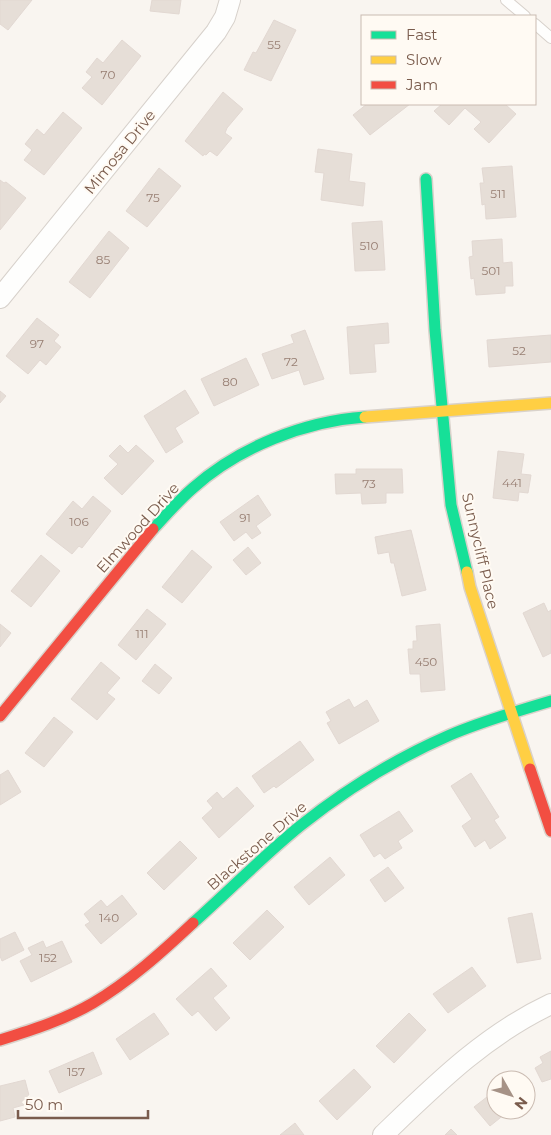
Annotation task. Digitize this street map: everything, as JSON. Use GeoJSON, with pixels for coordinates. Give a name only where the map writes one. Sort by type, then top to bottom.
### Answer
{"type":"FeatureCollection","features":[{"type":"Feature","properties":{"kind":"street","name":"Mimosa Drive"},"geometry":{"type":"LineString","coordinates":[[0,298],[216,32],[225,17],[230,0]]}},
{"type":"Feature","properties":{"kind":"street","name":"Sunnycliff Place"},"geometry":{"type":"LineString","coordinates":[[426,179],[442,412],[451,505],[470,586],[551,831]]}},
{"type":"Feature","properties":{"kind":"street","name":"Elmwood Drive"},"geometry":{"type":"LineString","coordinates":[[0,716],[170,510],[194,487],[218,469],[243,454],[261,445],[314,425],[348,418],[551,403]]}},
{"type":"Feature","properties":{"kind":"street","name":"Blackstone Drive"},"geometry":{"type":"LineString","coordinates":[[0,1040],[24,1033],[103,997],[164,951],[293,831],[338,798],[392,764],[438,740],[512,712],[551,701]]}},
{"type":"Feature","properties":{"kind":"street"},"geometry":{"type":"LineString","coordinates":[[383,1135],[463,1060],[497,1034],[551,1004]]}},
{"type":"Feature","properties":{"kind":"lane"},"geometry":{"type":"LineString","coordinates":[[506,0],[524,15]]}},
{"type":"Feature","properties":{"kind":"lane"},"geometry":{"type":"LineString","coordinates":[[536,25],[551,38]]}},
{"type":"Feature","properties":{"kind":"building"},"geometry":{"type":"Polygon","coordinates":[[[0,0],[32,0],[8,30],[0,24],[0,0]]]}},
{"type":"Feature","properties":{"kind":"building"},"geometry":{"type":"Polygon","coordinates":[[[152,0],[181,0],[179,14],[150,11],[152,0]]]}},
{"type":"Feature","properties":{"kind":"building"},"geometry":{"type":"Polygon","coordinates":[[[274,20],[296,30],[271,81],[244,70],[253,52],[256,53],[274,20]]]}},
{"type":"Feature","properties":{"kind":"building"},"geometry":{"type":"Polygon","coordinates":[[[122,40],[141,56],[102,105],[82,88],[92,77],[86,72],[97,58],[103,63],[122,40]]]}},
{"type":"Feature","properties":{"kind":"building"},"geometry":{"type":"Polygon","coordinates":[[[223,92],[243,109],[227,128],[225,133],[232,138],[217,156],[210,151],[203,156],[185,141],[223,92]]]}},
{"type":"Feature","properties":{"kind":"building"},"geometry":{"type":"Polygon","coordinates":[[[366,105],[409,105],[370,135],[353,115],[366,105]]]}},
{"type":"Feature","properties":{"kind":"building"},"geometry":{"type":"Polygon","coordinates":[[[441,105],[506,105],[516,114],[489,143],[474,129],[481,122],[465,108],[449,125],[434,111],[441,105]]]}},
{"type":"Feature","properties":{"kind":"building"},"geometry":{"type":"Polygon","coordinates":[[[63,112],[82,128],[44,175],[24,160],[32,150],[25,144],[37,129],[44,135],[63,112]]]}},
{"type":"Feature","properties":{"kind":"building"},"geometry":{"type":"Polygon","coordinates":[[[318,149],[352,154],[349,181],[365,183],[363,206],[321,200],[324,173],[315,172],[318,149]]]}},
{"type":"Feature","properties":{"kind":"building"},"geometry":{"type":"Polygon","coordinates":[[[512,166],[516,217],[486,219],[485,204],[482,205],[480,183],[484,183],[482,168],[512,166]]]}},
{"type":"Feature","properties":{"kind":"building"},"geometry":{"type":"Polygon","coordinates":[[[159,168],[181,186],[147,227],[126,211],[159,168]]]}},
{"type":"Feature","properties":{"kind":"building"},"geometry":{"type":"Polygon","coordinates":[[[0,180],[4,183],[6,182],[26,198],[0,230],[0,180]]]}},
{"type":"Feature","properties":{"kind":"building"},"geometry":{"type":"Polygon","coordinates":[[[382,221],[385,270],[355,271],[352,223],[382,221]]]}},
{"type":"Feature","properties":{"kind":"building"},"geometry":{"type":"Polygon","coordinates":[[[109,231],[129,248],[90,298],[69,282],[109,231]]]}},
{"type":"Feature","properties":{"kind":"building"},"geometry":{"type":"Polygon","coordinates":[[[502,239],[503,263],[512,262],[513,286],[505,286],[505,293],[476,295],[474,278],[471,279],[469,257],[473,256],[472,241],[502,239]]]}},
{"type":"Feature","properties":{"kind":"building"},"geometry":{"type":"Polygon","coordinates":[[[37,318],[59,335],[54,341],[61,347],[46,365],[40,360],[28,374],[6,356],[37,318]]]}},
{"type":"Feature","properties":{"kind":"building"},"geometry":{"type":"Polygon","coordinates":[[[388,323],[389,343],[374,344],[376,372],[350,374],[347,327],[388,323]]]}},
{"type":"Feature","properties":{"kind":"building"},"geometry":{"type":"Polygon","coordinates":[[[305,330],[324,379],[304,385],[299,370],[272,379],[262,354],[294,343],[291,335],[305,330]]]}},
{"type":"Feature","properties":{"kind":"building"},"geometry":{"type":"Polygon","coordinates":[[[551,335],[551,362],[489,367],[487,340],[551,335]]]}},
{"type":"Feature","properties":{"kind":"building"},"geometry":{"type":"Polygon","coordinates":[[[246,358],[259,385],[214,406],[201,379],[246,358]]]}},
{"type":"Feature","properties":{"kind":"building"},"geometry":{"type":"Polygon","coordinates":[[[185,390],[199,413],[175,428],[183,442],[166,453],[144,416],[185,390]]]}},
{"type":"Feature","properties":{"kind":"building"},"geometry":{"type":"Polygon","coordinates":[[[0,391],[6,396],[0,403],[0,391]]]}},
{"type":"Feature","properties":{"kind":"building"},"geometry":{"type":"Polygon","coordinates":[[[120,445],[128,453],[136,445],[154,461],[122,495],[104,478],[118,464],[109,456],[120,445]]]}},
{"type":"Feature","properties":{"kind":"building"},"geometry":{"type":"Polygon","coordinates":[[[498,451],[524,454],[521,474],[531,475],[528,493],[519,492],[518,501],[493,498],[498,451]]]}},
{"type":"Feature","properties":{"kind":"building"},"geometry":{"type":"Polygon","coordinates":[[[356,469],[402,469],[403,493],[386,493],[386,503],[362,504],[361,493],[336,494],[335,474],[356,474],[356,469]]]}},
{"type":"Feature","properties":{"kind":"building"},"geometry":{"type":"Polygon","coordinates":[[[258,495],[271,515],[256,526],[261,533],[252,539],[246,532],[234,541],[220,522],[258,495]]]}},
{"type":"Feature","properties":{"kind":"building"},"geometry":{"type":"Polygon","coordinates":[[[93,496],[111,511],[82,548],[79,546],[72,554],[46,534],[73,501],[82,509],[93,496]]]}},
{"type":"Feature","properties":{"kind":"building"},"geometry":{"type":"Polygon","coordinates":[[[411,530],[426,590],[402,596],[394,563],[391,563],[389,552],[378,554],[375,537],[411,530]]]}},
{"type":"Feature","properties":{"kind":"building"},"geometry":{"type":"Polygon","coordinates":[[[248,547],[261,563],[246,575],[233,560],[248,547]]]}},
{"type":"Feature","properties":{"kind":"building"},"geometry":{"type":"Polygon","coordinates":[[[192,550],[212,567],[182,603],[162,587],[192,550]]]}},
{"type":"Feature","properties":{"kind":"building"},"geometry":{"type":"Polygon","coordinates":[[[41,555],[60,571],[31,607],[11,591],[41,555]]]}},
{"type":"Feature","properties":{"kind":"building"},"geometry":{"type":"Polygon","coordinates":[[[544,603],[548,612],[551,610],[551,653],[543,657],[523,613],[544,603]]]}},
{"type":"Feature","properties":{"kind":"building"},"geometry":{"type":"Polygon","coordinates":[[[147,609],[166,624],[136,660],[118,645],[147,609]]]}},
{"type":"Feature","properties":{"kind":"building"},"geometry":{"type":"Polygon","coordinates":[[[0,624],[11,633],[0,647],[0,624]]]}},
{"type":"Feature","properties":{"kind":"building"},"geometry":{"type":"Polygon","coordinates":[[[440,624],[445,690],[421,692],[420,674],[410,674],[408,649],[413,649],[413,641],[417,641],[416,626],[440,624]]]}},
{"type":"Feature","properties":{"kind":"building"},"geometry":{"type":"Polygon","coordinates":[[[101,662],[120,678],[107,693],[115,699],[97,720],[71,699],[101,662]]]}},
{"type":"Feature","properties":{"kind":"building"},"geometry":{"type":"Polygon","coordinates":[[[155,664],[172,678],[159,694],[142,681],[155,664]]]}},
{"type":"Feature","properties":{"kind":"building"},"geometry":{"type":"Polygon","coordinates":[[[349,699],[354,708],[367,700],[379,721],[339,744],[327,723],[331,721],[326,712],[349,699]]]}},
{"type":"Feature","properties":{"kind":"building"},"geometry":{"type":"Polygon","coordinates":[[[54,717],[73,732],[44,767],[25,753],[54,717]]]}},
{"type":"Feature","properties":{"kind":"building"},"geometry":{"type":"Polygon","coordinates":[[[300,741],[314,760],[276,788],[274,786],[264,793],[252,776],[300,741]]]}},
{"type":"Feature","properties":{"kind":"building"},"geometry":{"type":"Polygon","coordinates":[[[8,770],[21,792],[0,805],[0,775],[8,770]]]}},
{"type":"Feature","properties":{"kind":"building"},"geometry":{"type":"Polygon","coordinates":[[[471,773],[499,817],[494,820],[506,838],[490,849],[485,840],[475,847],[462,826],[472,819],[451,786],[471,773]]]}},
{"type":"Feature","properties":{"kind":"building"},"geometry":{"type":"Polygon","coordinates":[[[237,787],[254,806],[219,838],[202,818],[213,808],[207,801],[217,792],[223,799],[237,787]]]}},
{"type":"Feature","properties":{"kind":"building"},"geometry":{"type":"Polygon","coordinates":[[[399,811],[413,831],[398,841],[402,848],[385,859],[380,853],[374,857],[360,835],[399,811]]]}},
{"type":"Feature","properties":{"kind":"building"},"geometry":{"type":"Polygon","coordinates":[[[180,841],[197,858],[164,890],[147,873],[180,841]]]}},
{"type":"Feature","properties":{"kind":"building"},"geometry":{"type":"Polygon","coordinates":[[[330,857],[345,875],[309,905],[294,887],[330,857]]]}},
{"type":"Feature","properties":{"kind":"building"},"geometry":{"type":"Polygon","coordinates":[[[388,867],[404,888],[385,902],[370,880],[388,867]]]}},
{"type":"Feature","properties":{"kind":"building"},"geometry":{"type":"Polygon","coordinates":[[[122,895],[137,914],[101,944],[85,925],[90,922],[84,914],[101,900],[107,907],[122,895]]]}},
{"type":"Feature","properties":{"kind":"building"},"geometry":{"type":"Polygon","coordinates":[[[267,910],[284,927],[250,960],[233,943],[267,910]]]}},
{"type":"Feature","properties":{"kind":"building"},"geometry":{"type":"Polygon","coordinates":[[[532,913],[541,959],[517,963],[508,918],[532,913]]]}},
{"type":"Feature","properties":{"kind":"building"},"geometry":{"type":"Polygon","coordinates":[[[15,932],[24,950],[2,961],[0,956],[0,939],[15,932]]]}},
{"type":"Feature","properties":{"kind":"building"},"geometry":{"type":"Polygon","coordinates":[[[43,941],[46,948],[62,941],[72,962],[31,982],[20,961],[32,955],[28,948],[43,941]]]}},
{"type":"Feature","properties":{"kind":"building"},"geometry":{"type":"Polygon","coordinates":[[[472,967],[486,986],[448,1013],[433,994],[472,967]]]}},
{"type":"Feature","properties":{"kind":"building"},"geometry":{"type":"Polygon","coordinates":[[[211,968],[227,986],[213,998],[230,1018],[216,1031],[198,1011],[192,1016],[176,999],[211,968]]]}},
{"type":"Feature","properties":{"kind":"building"},"geometry":{"type":"Polygon","coordinates":[[[154,1013],[169,1034],[130,1060],[116,1039],[154,1013]]]}},
{"type":"Feature","properties":{"kind":"building"},"geometry":{"type":"Polygon","coordinates":[[[409,1013],[426,1030],[394,1063],[376,1046],[409,1013]]]}},
{"type":"Feature","properties":{"kind":"building"},"geometry":{"type":"Polygon","coordinates":[[[551,1051],[551,1079],[542,1082],[535,1068],[543,1063],[540,1057],[551,1051]]]}},
{"type":"Feature","properties":{"kind":"building"},"geometry":{"type":"Polygon","coordinates":[[[93,1052],[102,1074],[59,1093],[49,1071],[93,1052]]]}},
{"type":"Feature","properties":{"kind":"building"},"geometry":{"type":"Polygon","coordinates":[[[354,1069],[371,1087],[337,1120],[319,1101],[354,1069]]]}},
{"type":"Feature","properties":{"kind":"building"},"geometry":{"type":"Polygon","coordinates":[[[25,1080],[31,1103],[13,1108],[15,1117],[0,1121],[0,1086],[25,1080]]]}},
{"type":"Feature","properties":{"kind":"building"},"geometry":{"type":"Polygon","coordinates":[[[486,1098],[486,1120],[498,1120],[490,1126],[474,1107],[486,1098]]]}},
{"type":"Feature","properties":{"kind":"building"},"geometry":{"type":"Polygon","coordinates":[[[295,1123],[304,1135],[280,1135],[295,1123]]]}},
{"type":"Feature","properties":{"kind":"building"},"geometry":{"type":"Polygon","coordinates":[[[451,1129],[457,1135],[445,1135],[451,1129]]]}},
{"type":"Feature","properties":{"kind":"traffic: fast"},"geometry":{"type":"LineString","coordinates":[[426,179],[435,330],[451,505],[467,572]]}},
{"type":"Feature","properties":{"kind":"traffic: fast"},"geometry":{"type":"LineString","coordinates":[[153,529],[193,488],[231,460],[296,430],[319,424],[365,417]]}},
{"type":"Feature","properties":{"kind":"traffic: fast"},"geometry":{"type":"LineString","coordinates":[[193,923],[300,826],[372,776],[450,735],[513,712],[551,701]]}},
{"type":"Feature","properties":{"kind":"traffic: slow"},"geometry":{"type":"LineString","coordinates":[[365,417],[551,403]]}},
{"type":"Feature","properties":{"kind":"traffic: slow"},"geometry":{"type":"LineString","coordinates":[[467,572],[470,587],[530,769]]}},
{"type":"Feature","properties":{"kind":"traffic: jam"},"geometry":{"type":"LineString","coordinates":[[0,716],[153,529]]}},
{"type":"Feature","properties":{"kind":"traffic: jam"},"geometry":{"type":"LineString","coordinates":[[530,769],[551,831]]}},
{"type":"Feature","properties":{"kind":"traffic: jam"},"geometry":{"type":"LineString","coordinates":[[0,1040],[59,1020],[93,1003],[133,976],[193,923]]}}]}
